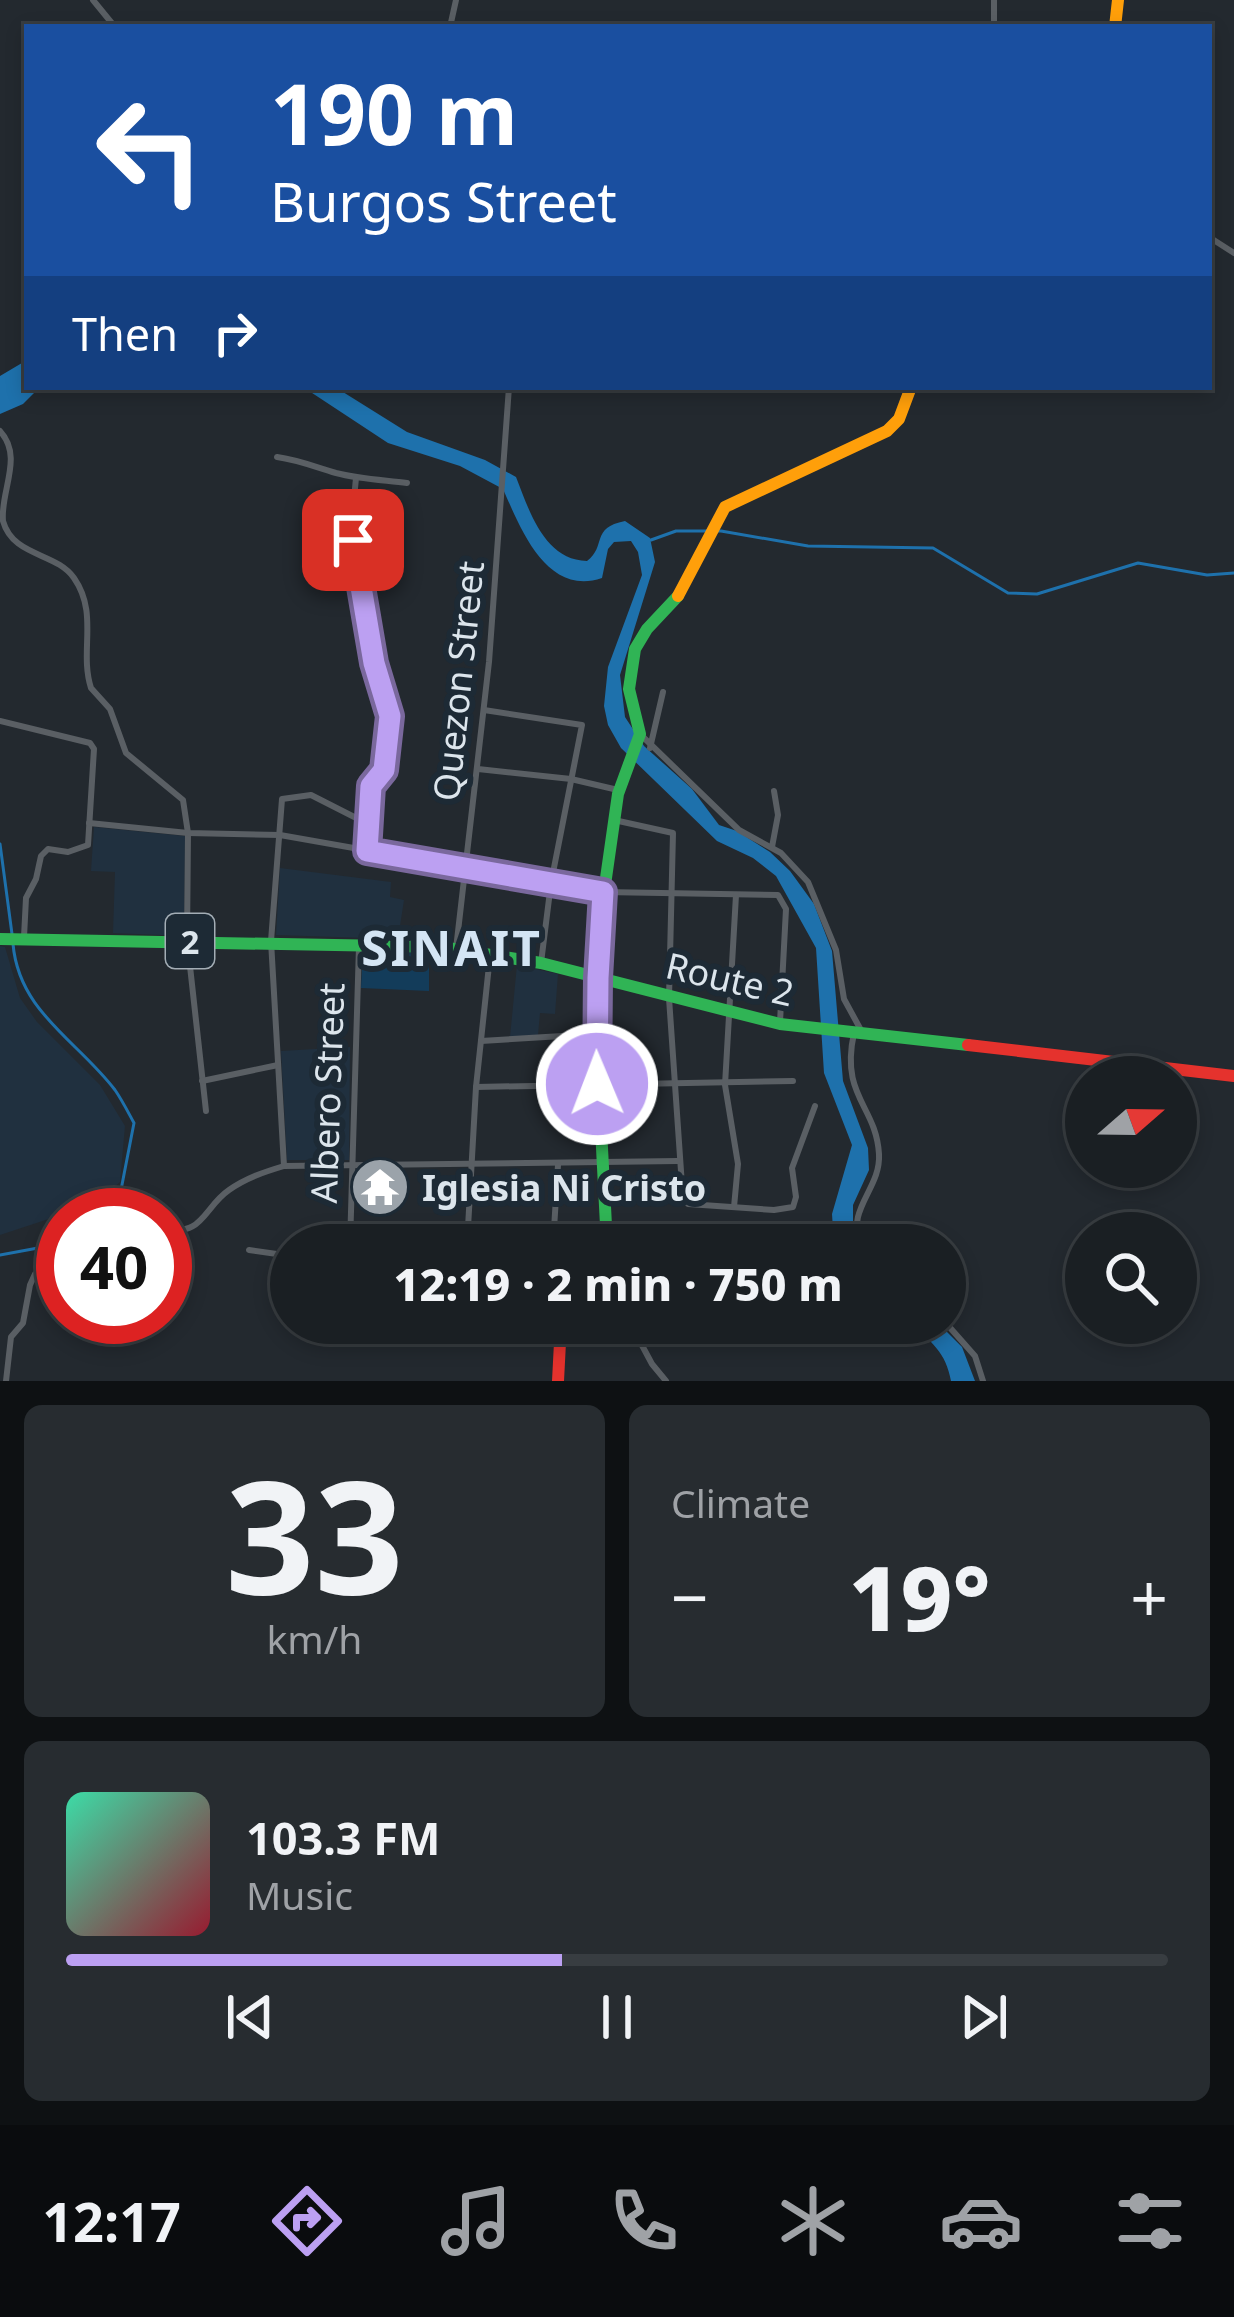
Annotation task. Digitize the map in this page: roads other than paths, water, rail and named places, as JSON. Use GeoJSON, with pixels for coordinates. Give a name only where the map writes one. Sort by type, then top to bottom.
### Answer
{"type":"FeatureCollection","features":[{"type":"Feature","properties":{"kind":"main road"},"geometry":{"type":"LineString","coordinates":[[605,1224],[597,1084],[598,978],[603,892],[618,790],[638,738],[629,689],[634,649],[684,589],[725,507],[887,431],[899,419],[910,390]]}},
{"type":"Feature","properties":{"kind":"main road","name":"Route 2"},"geometry":{"type":"LineString","coordinates":[[3,940],[272,941],[456,949],[541,963],[780,1024],[1234,1076]]}},
{"type":"Feature","properties":{"kind":"main road"},"geometry":{"type":"LineString","coordinates":[[558,1381],[560,1344]]}},
{"type":"Feature","properties":{"kind":"street"},"geometry":{"type":"LineString","coordinates":[[93,0],[113,24]]}},
{"type":"Feature","properties":{"kind":"street","name":"Quezon Street"},"geometry":{"type":"LineString","coordinates":[[456,949],[484,710],[509,390]]}},
{"type":"Feature","properties":{"kind":"street"},"geometry":{"type":"LineString","coordinates":[[0,431],[10,448],[2,513],[7,532],[19,546],[64,568],[74,578],[88,614],[91,688],[110,709],[126,753],[182,798],[188,833],[188,941],[206,1112]]}},
{"type":"Feature","properties":{"kind":"street"},"geometry":{"type":"LineString","coordinates":[[277,457],[312,462],[356,478],[407,483]]}},
{"type":"Feature","properties":{"kind":"street"},"geometry":{"type":"LineString","coordinates":[[356,478],[355,560],[375,667],[390,716],[384,770],[371,786],[367,851]]}},
{"type":"Feature","properties":{"kind":"street"},"geometry":{"type":"LineString","coordinates":[[650,748],[663,692]]}},
{"type":"Feature","properties":{"kind":"street"},"geometry":{"type":"LineString","coordinates":[[484,710],[581,723],[541,963]]}},
{"type":"Feature","properties":{"kind":"street"},"geometry":{"type":"LineString","coordinates":[[0,721],[92,745],[88,844],[68,852],[47,849],[40,856],[26,898],[23,940]]}},
{"type":"Feature","properties":{"kind":"street"},"geometry":{"type":"LineString","coordinates":[[638,738],[740,830],[772,847],[800,871],[813,890],[836,950],[856,1034],[850,1078],[879,1156],[854,1224]]}},
{"type":"Feature","properties":{"kind":"street"},"geometry":{"type":"LineString","coordinates":[[478,769],[571,778],[618,790]]}},
{"type":"Feature","properties":{"kind":"street"},"geometry":{"type":"LineString","coordinates":[[772,847],[778,815],[774,791]]}},
{"type":"Feature","properties":{"kind":"street"},"geometry":{"type":"LineString","coordinates":[[284,1166],[272,941],[281,801],[288,796],[314,796],[370,825]]}},
{"type":"Feature","properties":{"kind":"street"},"geometry":{"type":"LineString","coordinates":[[614,820],[672,832],[668,998],[684,1201],[793,1207],[792,1168],[815,1106]]}},
{"type":"Feature","properties":{"kind":"street"},"geometry":{"type":"LineString","coordinates":[[89,823],[280,836],[603,892],[773,894],[784,902],[780,1024]]}},
{"type":"Feature","properties":{"kind":"street"},"geometry":{"type":"LineString","coordinates":[[734,1207],[738,1164],[725,1085],[736,895]]}},
{"type":"Feature","properties":{"kind":"street","name":"Albero Street"},"geometry":{"type":"LineString","coordinates":[[350,1224],[359,943]]}},
{"type":"Feature","properties":{"kind":"street"},"geometry":{"type":"LineString","coordinates":[[468,1224],[490,953]]}},
{"type":"Feature","properties":{"kind":"street"},"geometry":{"type":"LineString","coordinates":[[482,1041],[596,1034]]}},
{"type":"Feature","properties":{"kind":"street"},"geometry":{"type":"LineString","coordinates":[[202,1081],[278,1065]]}},
{"type":"Feature","properties":{"kind":"street"},"geometry":{"type":"LineString","coordinates":[[476,1087],[793,1081]]}},
{"type":"Feature","properties":{"kind":"street"},"geometry":{"type":"LineString","coordinates":[[192,1228],[232,1187],[284,1166],[680,1161]]}},
{"type":"Feature","properties":{"kind":"street"},"geometry":{"type":"LineString","coordinates":[[554,1224],[558,1165]]}},
{"type":"Feature","properties":{"kind":"street"},"geometry":{"type":"LineString","coordinates":[[249,1250],[270,1253]]}},
{"type":"Feature","properties":{"kind":"street"},"geometry":{"type":"LineString","coordinates":[[6,1381],[11,1337],[23,1323],[36,1273]]}},
{"type":"Feature","properties":{"kind":"street"},"geometry":{"type":"LineString","coordinates":[[642,1344],[665,1381]]}},
{"type":"Feature","properties":{"kind":"street"},"geometry":{"type":"LineString","coordinates":[[964,1344],[975,1356],[982,1381]]}},
{"type":"Feature","properties":{"kind":"water"},"geometry":{"type":"Polygon","coordinates":[[[24,362],[24,390],[37,390],[23,404],[0,414],[0,376],[24,362]]]}},
{"type":"Feature","properties":{"kind":"water"},"geometry":{"type":"Polygon","coordinates":[[[308,390],[340,390],[407,432],[485,460],[516,477],[540,531],[572,558],[587,561],[607,528],[625,521],[650,538],[655,562],[620,675],[625,717],[644,746],[692,789],[719,825],[770,852],[814,904],[832,951],[843,1081],[868,1148],[869,1170],[853,1205],[853,1224],[833,1224],[852,1145],[824,1073],[816,948],[776,876],[753,858],[717,841],[621,748],[608,725],[604,706],[608,667],[642,575],[638,552],[631,541],[614,542],[602,578],[565,577],[538,555],[503,489],[460,466],[388,443],[308,390]]]}},
{"type":"Feature","properties":{"kind":"water"},"geometry":{"type":"Polygon","coordinates":[[[933,1344],[959,1344],[975,1381],[951,1381],[933,1344]]]}},
{"type":"Feature","properties":{"kind":"waterway"},"geometry":{"type":"LineString","coordinates":[[651,540],[676,531],[721,531],[808,546],[933,548],[1008,593],[1037,594],[1138,563],[1207,575],[1234,573]]}},
{"type":"Feature","properties":{"kind":"waterway"},"geometry":{"type":"LineString","coordinates":[[0,844],[12,934]]}},
{"type":"Feature","properties":{"kind":"waterway"},"geometry":{"type":"LineString","coordinates":[[13,944],[18,968],[38,1007],[115,1090],[134,1123],[121,1188]]}},
{"type":"Feature","properties":{"kind":"waterway"},"geometry":{"type":"LineString","coordinates":[[0,1255],[36,1248]]}},
{"type":"Feature","properties":{"kind":"place","name":"Iglesia Ni Cristo"},"geometry":{"type":"Point","coordinates":[380,1187]}},
{"type":"Feature","properties":{"kind":"district","name":"SINAIT"},"geometry":{"type":"Point","coordinates":[452,947]}}]}
